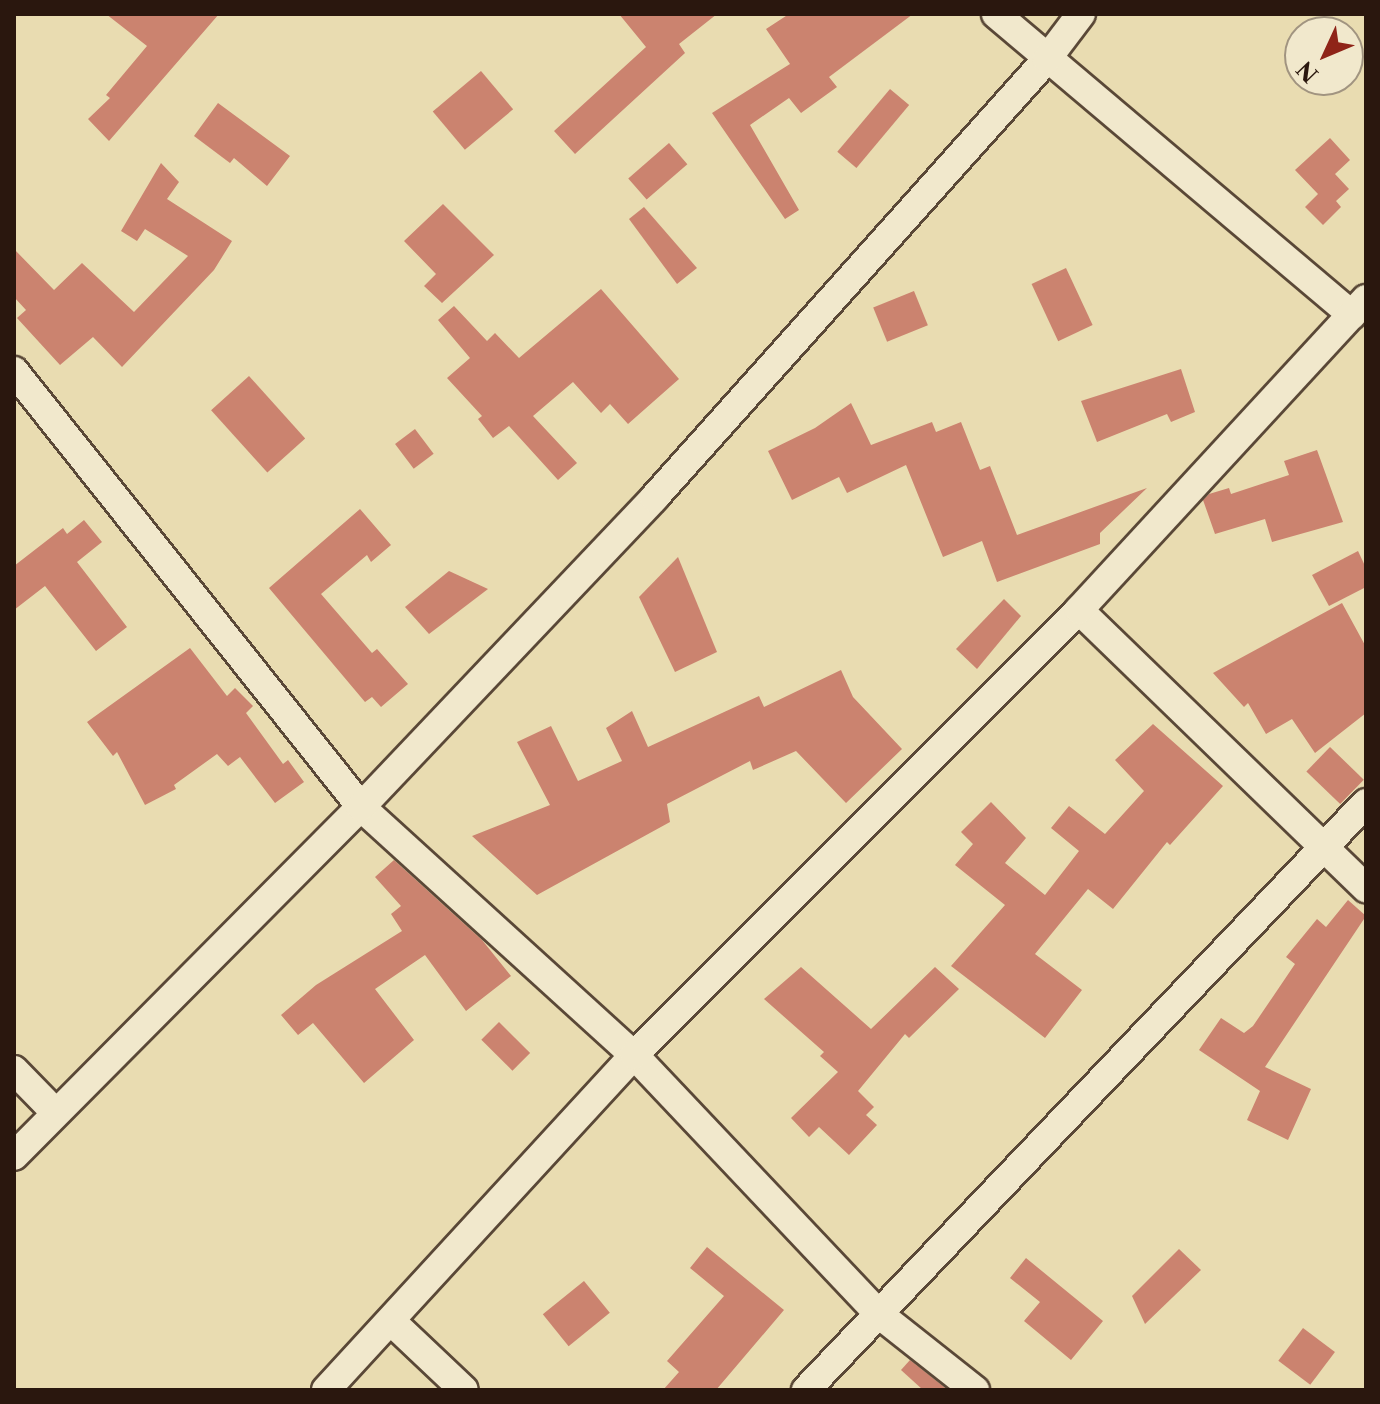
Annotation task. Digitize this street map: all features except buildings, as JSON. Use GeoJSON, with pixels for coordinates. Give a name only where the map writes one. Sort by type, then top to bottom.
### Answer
{"type":"FeatureCollection","features":[{"type":"Feature","properties":{"kind":"street"},"geometry":{"type":"LineString","coordinates":[[326,1390],[634,1055],[1079,610],[1359,307],[1047,59],[996,14]]}},
{"type":"Feature","properties":{"kind":"street"},"geometry":{"type":"LineString","coordinates":[[14,1156],[361,807],[654,498],[1047,59],[1081,14]]}},
{"type":"Feature","properties":{"kind":"street"},"geometry":{"type":"LineString","coordinates":[[14,371],[361,807],[634,1055],[880,1315],[975,1390]]}},
{"type":"Feature","properties":{"kind":"street"},"geometry":{"type":"LineString","coordinates":[[1079,610],[1366,888]]}},
{"type":"Feature","properties":{"kind":"street"},"geometry":{"type":"LineString","coordinates":[[806,1390],[1366,803]]}},
{"type":"Feature","properties":{"kind":"street"},"geometry":{"type":"LineString","coordinates":[[14,1070],[55,1112]]}},
{"type":"Feature","properties":{"kind":"street"},"geometry":{"type":"LineString","coordinates":[[391,1321],[464,1390]]}}]}
